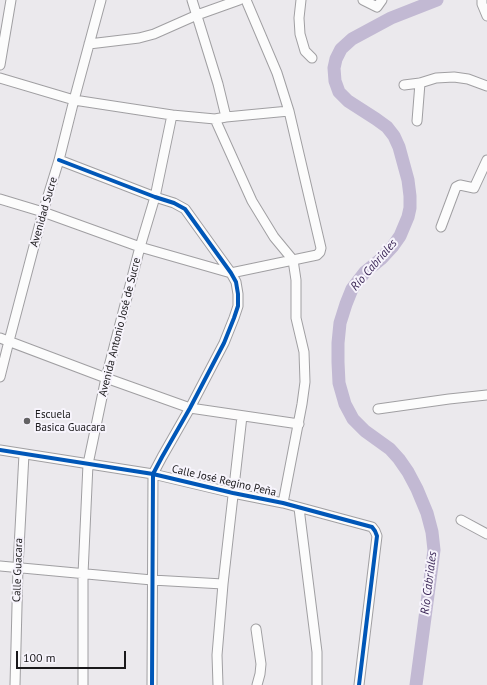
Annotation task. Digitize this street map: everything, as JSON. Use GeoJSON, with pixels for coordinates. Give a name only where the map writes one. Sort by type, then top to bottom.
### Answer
{"type":"FeatureCollection","features":[{"type":"Feature","properties":{"kind":"street"},"geometry":{"type":"LineString","coordinates":[[0,65],[11,0]]}},
{"type":"Feature","properties":{"kind":"street","name":"Avenidad Sucre"},"geometry":{"type":"LineString","coordinates":[[0,377],[4,339],[59,160],[101,0]]}},
{"type":"Feature","properties":{"kind":"street"},"geometry":{"type":"LineString","coordinates":[[192,0],[218,84],[226,117]]}},
{"type":"Feature","properties":{"kind":"street"},"geometry":{"type":"LineString","coordinates":[[89,44],[139,38],[154,34],[197,15],[239,0]]}},
{"type":"Feature","properties":{"kind":"street"},"geometry":{"type":"LineString","coordinates":[[0,199],[43,212],[140,247],[231,273],[317,255],[321,248],[289,111],[277,73],[246,0]]}},
{"type":"Feature","properties":{"kind":"street"},"geometry":{"type":"LineString","coordinates":[[301,0],[299,18],[300,34],[305,50],[312,58]]}},
{"type":"Feature","properties":{"kind":"street"},"geometry":{"type":"LineString","coordinates":[[363,0],[377,8],[382,0]]}},
{"type":"Feature","properties":{"kind":"street"},"geometry":{"type":"LineString","coordinates":[[482,0],[487,16]]}},
{"type":"Feature","properties":{"kind":"street"},"geometry":{"type":"LineString","coordinates":[[404,86],[436,78],[454,77],[468,79],[487,86]]}},
{"type":"Feature","properties":{"kind":"street"},"geometry":{"type":"LineString","coordinates":[[0,78],[74,100],[172,115],[215,119],[289,111]]}},
{"type":"Feature","properties":{"kind":"street"},"geometry":{"type":"LineString","coordinates":[[417,121],[420,83]]}},
{"type":"Feature","properties":{"kind":"street","name":"Avenida Antonio José de Sucre"},"geometry":{"type":"LineString","coordinates":[[83,685],[83,574],[88,464],[106,378],[140,247],[156,197],[172,115]]}},
{"type":"Feature","properties":{"kind":"street"},"geometry":{"type":"LineString","coordinates":[[215,119],[252,201],[274,237],[293,260],[296,280],[296,318],[304,352],[305,382],[283,504]]}},
{"type":"Feature","properties":{"kind":"street"},"geometry":{"type":"LineString","coordinates":[[59,160],[174,203],[185,209],[236,282],[238,306],[224,343],[153,474],[152,685]]}},
{"type":"Feature","properties":{"kind":"street"},"geometry":{"type":"LineString","coordinates":[[441,227],[456,187],[460,185],[474,188],[487,160]]}},
{"type":"Feature","properties":{"kind":"street"},"geometry":{"type":"LineString","coordinates":[[4,339],[190,408],[298,424]]}},
{"type":"Feature","properties":{"kind":"street"},"geometry":{"type":"LineString","coordinates":[[378,409],[487,395]]}},
{"type":"Feature","properties":{"kind":"street"},"geometry":{"type":"LineString","coordinates":[[218,685],[218,655],[223,584],[242,416]]}},
{"type":"Feature","properties":{"kind":"street","name":"Calle José Regino Peña"},"geometry":{"type":"LineString","coordinates":[[0,450],[153,474],[283,504],[372,527],[377,536],[359,685]]}},
{"type":"Feature","properties":{"kind":"street","name":"Calle Guacara"},"geometry":{"type":"LineString","coordinates":[[15,685],[18,568],[24,454]]}},
{"type":"Feature","properties":{"kind":"street"},"geometry":{"type":"LineString","coordinates":[[299,508],[317,652],[317,685]]}},
{"type":"Feature","properties":{"kind":"street"},"geometry":{"type":"LineString","coordinates":[[461,520],[487,534]]}},
{"type":"Feature","properties":{"kind":"street"},"geometry":{"type":"LineString","coordinates":[[0,566],[152,580],[223,584]]}},
{"type":"Feature","properties":{"kind":"street"},"geometry":{"type":"LineString","coordinates":[[256,629],[261,664],[257,685]]}},
{"type":"Feature","properties":{"kind":"waterway","name":"Río Cabriales"},"geometry":{"type":"LineString","coordinates":[[416,685],[434,550],[432,532],[427,513],[417,489],[399,459],[390,449],[365,431],[353,419],[345,404],[339,383],[338,362],[340,323],[346,304],[352,289],[365,272],[381,259],[400,236],[410,208],[408,180],[399,147],[394,136],[387,127],[348,101],[339,92],[335,81],[334,68],[336,59],[341,49],[352,39],[391,18],[437,0]]}},
{"type":"Feature","properties":{"kind":"cycle path"},"geometry":{"type":"LineString","coordinates":[[59,160],[174,203],[185,209],[236,282],[238,306],[224,343],[153,474],[152,685]]}},
{"type":"Feature","properties":{"kind":"cycle path"},"geometry":{"type":"LineString","coordinates":[[0,450],[153,474],[283,503],[372,527],[377,536],[359,685]]}},
{"type":"Feature","properties":{"kind":"place","name":"Escuela Basica Guacara"},"geometry":{"type":"Point","coordinates":[27,421]}}]}
